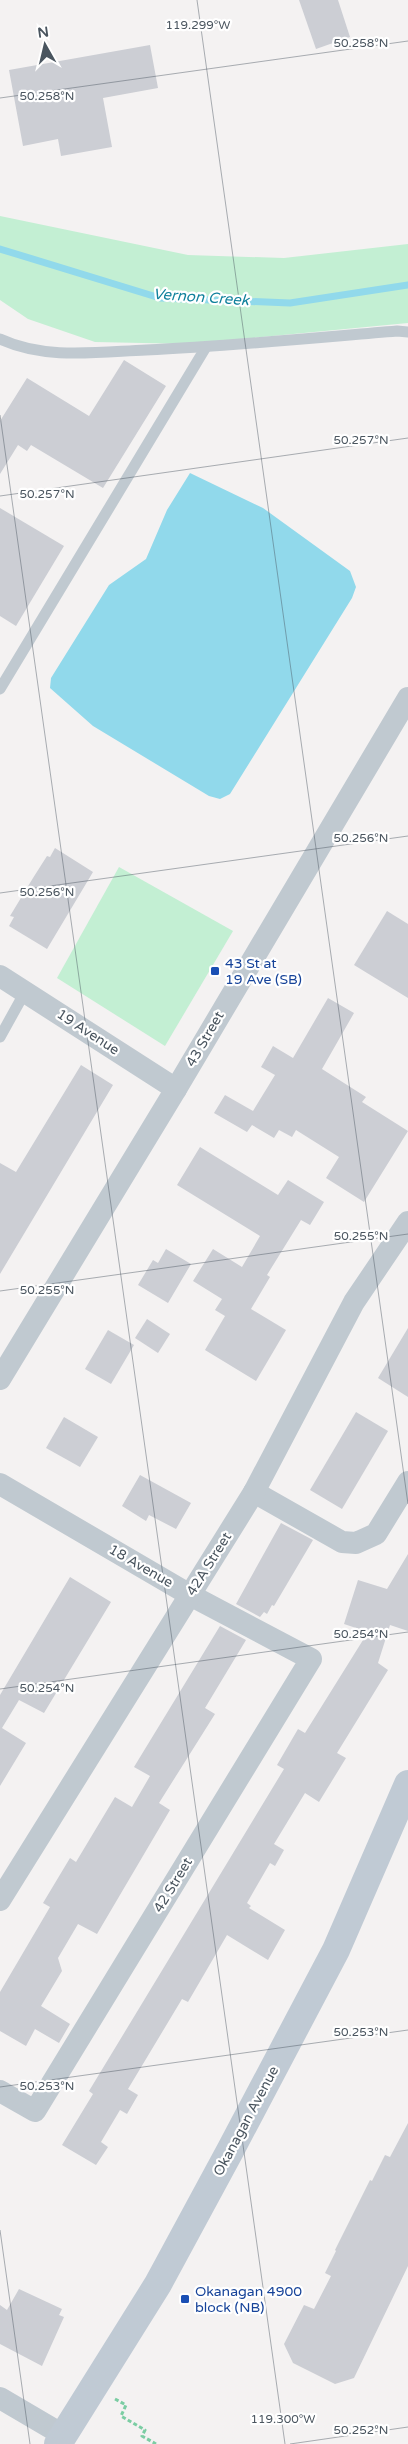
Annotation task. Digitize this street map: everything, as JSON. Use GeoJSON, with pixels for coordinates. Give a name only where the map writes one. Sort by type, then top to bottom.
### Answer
{"type":"FeatureCollection","features":[{"type":"Feature","properties":{"kind":"street","name":"43 Street"},"geometry":{"type":"LineString","coordinates":[[0,1379],[176,1089],[408,698]]}},
{"type":"Feature","properties":{"kind":"street","name":"19 Avenue"},"geometry":{"type":"LineString","coordinates":[[0,976],[176,1089]]}},
{"type":"Feature","properties":{"kind":"street","name":"42A Street"},"geometry":{"type":"LineString","coordinates":[[0,1900],[254,1492],[354,1302],[408,1222]]}},
{"type":"Feature","properties":{"kind":"street"},"geometry":{"type":"LineString","coordinates":[[254,1492],[342,1542],[356,1543],[376,1534],[408,1482]]}},
{"type":"Feature","properties":{"kind":"street","name":"18 Avenue"},"geometry":{"type":"LineString","coordinates":[[0,1484],[190,1595],[311,1659]]}},
{"type":"Feature","properties":{"kind":"street","name":"42 Street"},"geometry":{"type":"LineString","coordinates":[[0,2091],[35,2111],[311,1659]]}},
{"type":"Feature","properties":{"kind":"street","name":"Okanagan Avenue"},"geometry":{"type":"LineString","coordinates":[[61,2440],[158,2284],[231,2149],[336,1950],[408,1784]]}},
{"type":"Feature","properties":{"kind":"street"},"geometry":{"type":"LineString","coordinates":[[0,2398],[61,2440]]}},
{"type":"Feature","properties":{"kind":"lane"},"geometry":{"type":"LineString","coordinates":[[0,339],[18,348],[67,353],[206,347],[397,331],[408,332]]}},
{"type":"Feature","properties":{"kind":"lane"},"geometry":{"type":"LineString","coordinates":[[0,690],[206,347]]}},
{"type":"Feature","properties":{"kind":"lane"},"geometry":{"type":"LineString","coordinates":[[0,1037],[26,992]]}},
{"type":"Feature","properties":{"kind":"path"},"geometry":{"type":"LineString","coordinates":[[112,2398],[126,2406],[121,2416],[146,2430],[142,2436],[156,2444]]}},
{"type":"Feature","properties":{"kind":"green space"},"geometry":{"type":"Polygon","coordinates":[[[0,216],[188,255],[284,258],[408,244],[408,323],[190,344],[95,342],[28,319],[0,300],[0,216]]]}},
{"type":"Feature","properties":{"kind":"green space"},"geometry":{"type":"Polygon","coordinates":[[[119,867],[233,931],[165,1046],[57,978],[119,867]]]}},
{"type":"Feature","properties":{"kind":"water"},"geometry":{"type":"Polygon","coordinates":[[[190,473],[263,508],[350,571],[356,587],[352,598],[230,794],[220,799],[209,796],[93,726],[50,688],[51,678],[109,585],[146,559],[167,510],[190,473]]]}},
{"type":"Feature","properties":{"kind":"building"},"geometry":{"type":"Polygon","coordinates":[[[299,0],[338,0],[350,37],[316,49],[299,0]]]}},
{"type":"Feature","properties":{"kind":"building"},"geometry":{"type":"Polygon","coordinates":[[[150,45],[158,88],[103,98],[112,147],[61,156],[58,139],[23,146],[9,70],[150,45]]]}},
{"type":"Feature","properties":{"kind":"building"},"geometry":{"type":"Polygon","coordinates":[[[124,360],[166,386],[103,488],[31,445],[27,451],[18,445],[0,474],[0,421],[27,378],[89,416],[124,360]]]}},
{"type":"Feature","properties":{"kind":"building"},"geometry":{"type":"Polygon","coordinates":[[[0,508],[64,546],[16,626],[0,616],[0,508]]]}},
{"type":"Feature","properties":{"kind":"building"},"geometry":{"type":"Polygon","coordinates":[[[55,848],[93,872],[47,949],[9,926],[14,917],[10,916],[47,856],[50,857],[55,848]]]}},
{"type":"Feature","properties":{"kind":"building"},"geometry":{"type":"Polygon","coordinates":[[[387,911],[408,924],[408,998],[354,965],[387,911]]]}},
{"type":"Feature","properties":{"kind":"building"},"geometry":{"type":"Polygon","coordinates":[[[328,998],[354,1013],[322,1069],[366,1097],[362,1102],[408,1131],[364,1202],[326,1178],[339,1157],[296,1130],[292,1137],[279,1130],[274,1138],[252,1125],[247,1132],[214,1113],[225,1095],[253,1111],[275,1075],[261,1067],[273,1046],[293,1058],[328,998]]]}},
{"type":"Feature","properties":{"kind":"building"},"geometry":{"type":"Polygon","coordinates":[[[81,1065],[113,1085],[0,1274],[0,1163],[16,1172],[81,1065]]]}},
{"type":"Feature","properties":{"kind":"building"},"geometry":{"type":"Polygon","coordinates":[[[200,1147],[278,1195],[288,1180],[324,1202],[310,1225],[301,1220],[267,1275],[270,1277],[251,1309],[286,1330],[256,1381],[205,1350],[225,1316],[215,1310],[222,1299],[193,1281],[213,1249],[242,1267],[260,1236],[177,1185],[200,1147]]]}},
{"type":"Feature","properties":{"kind":"building"},"geometry":{"type":"Polygon","coordinates":[[[166,1249],[191,1264],[168,1303],[138,1285],[153,1260],[158,1263],[166,1249]]]}},
{"type":"Feature","properties":{"kind":"building"},"geometry":{"type":"Polygon","coordinates":[[[147,1319],[170,1334],[158,1353],[135,1338],[147,1319]]]}},
{"type":"Feature","properties":{"kind":"building"},"geometry":{"type":"Polygon","coordinates":[[[408,1328],[408,1397],[378,1378],[408,1328]]]}},
{"type":"Feature","properties":{"kind":"building"},"geometry":{"type":"Polygon","coordinates":[[[108,1330],[134,1345],[111,1384],[85,1369],[108,1330]]]}},
{"type":"Feature","properties":{"kind":"building"},"geometry":{"type":"Polygon","coordinates":[[[356,1412],[388,1431],[342,1509],[310,1490],[356,1412]]]}},
{"type":"Feature","properties":{"kind":"building"},"geometry":{"type":"Polygon","coordinates":[[[64,1417],[98,1437],[80,1467],[46,1448],[64,1417]]]}},
{"type":"Feature","properties":{"kind":"building"},"geometry":{"type":"Polygon","coordinates":[[[140,1475],[191,1503],[176,1529],[149,1515],[146,1521],[122,1506],[140,1475]]]}},
{"type":"Feature","properties":{"kind":"building"},"geometry":{"type":"Polygon","coordinates":[[[281,1523],[313,1540],[274,1606],[272,1605],[267,1614],[264,1612],[260,1617],[236,1604],[281,1523]]]}},
{"type":"Feature","properties":{"kind":"building"},"geometry":{"type":"Polygon","coordinates":[[[408,1554],[408,1631],[390,1625],[378,1663],[388,1670],[337,1753],[346,1758],[319,1802],[305,1793],[274,1844],[284,1850],[275,1866],[270,1863],[247,1903],[251,1906],[249,1908],[285,1930],[268,1960],[227,1935],[188,2002],[182,1999],[128,2089],[138,2095],[127,2114],[120,2110],[101,2142],[108,2147],[96,2165],[62,2145],[93,2094],[89,2091],[284,1769],[277,1765],[298,1729],[305,1733],[368,1632],[344,1624],[358,1580],[387,1589],[408,1554]]]}},
{"type":"Feature","properties":{"kind":"building"},"geometry":{"type":"Polygon","coordinates":[[[70,1577],[111,1602],[44,1713],[19,1700],[2,1728],[26,1743],[0,1786],[0,1695],[70,1577]]]}},
{"type":"Feature","properties":{"kind":"building"},"geometry":{"type":"Polygon","coordinates":[[[220,1626],[246,1640],[205,1708],[215,1714],[159,1803],[170,1810],[97,1934],[78,1924],[58,1958],[62,1971],[41,2006],[70,2024],[59,2043],[35,2029],[26,2046],[0,2031],[0,1992],[50,1907],[43,1903],[70,1858],[76,1862],[115,1797],[132,1807],[150,1776],[134,1767],[220,1626]]]}},
{"type":"Feature","properties":{"kind":"building"},"geometry":{"type":"Polygon","coordinates":[[[408,2123],[408,2266],[354,2378],[335,2384],[293,2363],[284,2344],[304,2305],[314,2309],[331,2276],[325,2273],[370,2180],[372,2181],[385,2155],[390,2157],[408,2123]]]}},
{"type":"Feature","properties":{"kind":"building"},"geometry":{"type":"Polygon","coordinates":[[[19,2289],[62,2309],[59,2315],[64,2317],[42,2366],[0,2344],[0,2305],[7,2310],[19,2289]]]}},
{"type":"Feature","properties":{"kind":"waterway","name":"Vernon Creek"},"geometry":{"type":"LineString","coordinates":[[0,249],[160,298],[290,303],[408,285]]}},
{"type":"Feature","properties":{"kind":"place","name":"43 St at 19 Ave (SB)"},"geometry":{"type":"Point","coordinates":[215,971]}},
{"type":"Feature","properties":{"kind":"place","name":"Okanagan 4900 block (NB)"},"geometry":{"type":"Point","coordinates":[185,2299]}}]}
